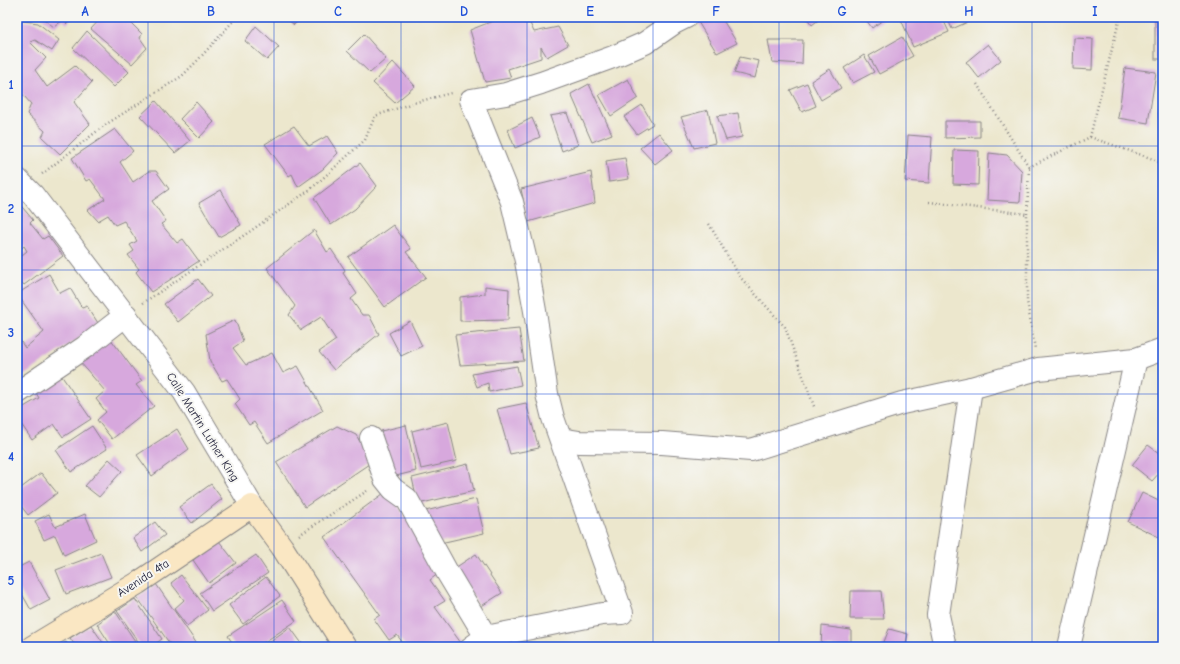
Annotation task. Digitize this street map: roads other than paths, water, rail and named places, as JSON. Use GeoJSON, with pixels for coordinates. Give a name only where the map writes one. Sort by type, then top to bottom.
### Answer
{"type":"FeatureCollection","features":[{"type":"Feature","properties":{"kind":"street"},"geometry":{"type":"LineString","coordinates":[[371,438],[385,479],[393,489],[407,499],[447,572],[479,642],[602,614],[622,613],[553,418],[547,394],[533,297],[512,202],[471,100],[506,94],[541,84],[613,57],[645,43],[686,17]]}},
{"type":"Feature","properties":{"kind":"street","name":"Calle Martin Luther King"},"geometry":{"type":"LineString","coordinates":[[20,186],[33,195],[184,392],[252,506],[282,546],[345,647]]}},
{"type":"Feature","properties":{"kind":"street"},"geometry":{"type":"LineString","coordinates":[[17,393],[85,347],[126,315]]}},
{"type":"Feature","properties":{"kind":"street"},"geometry":{"type":"LineString","coordinates":[[561,439],[579,442],[662,443],[750,450],[902,403],[971,388],[1038,369],[1136,359],[1163,349]]}},
{"type":"Feature","properties":{"kind":"street"},"geometry":{"type":"LineString","coordinates":[[1068,647],[1136,359]]}},
{"type":"Feature","properties":{"kind":"street"},"geometry":{"type":"LineString","coordinates":[[945,647],[938,615],[971,388]]}},
{"type":"Feature","properties":{"kind":"street","name":"Avenida 4ta"},"geometry":{"type":"LineString","coordinates":[[32,647],[138,583],[252,506]]}}]}
